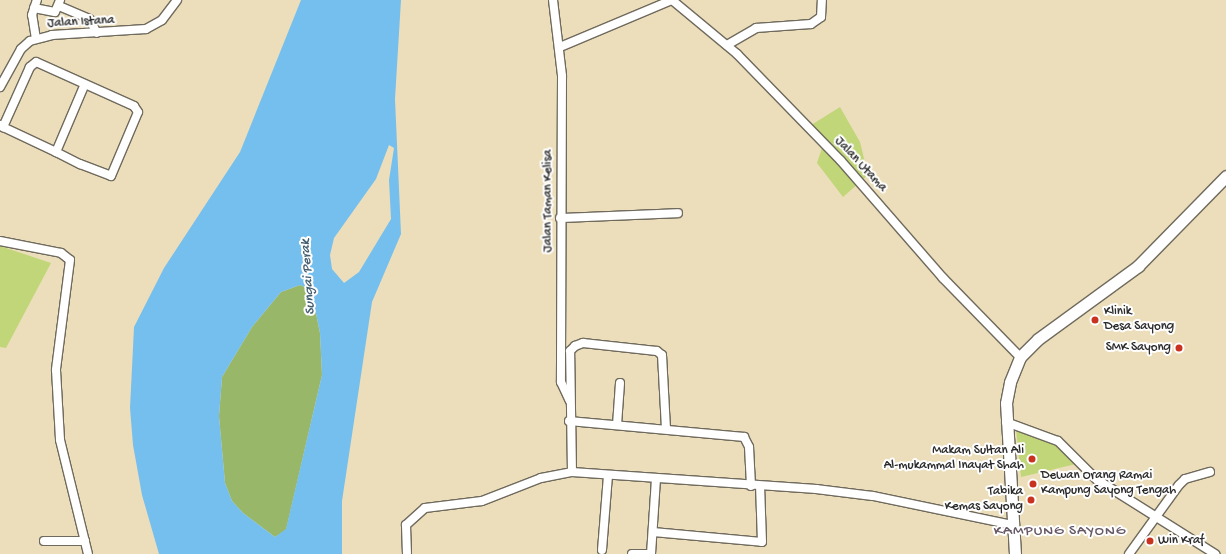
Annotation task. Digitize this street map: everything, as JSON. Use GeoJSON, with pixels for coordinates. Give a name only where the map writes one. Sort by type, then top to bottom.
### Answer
{"type":"FeatureCollection","features":[{"type":"Feature","properties":{"kind":"main road"},"geometry":{"type":"LineString","coordinates":[[1015,554],[1006,422],[1010,382],[1020,357],[1038,339],[1138,266],[1226,176]]}},
{"type":"Feature","properties":{"kind":"street","name":"Jalan Istana"},"geometry":{"type":"LineString","coordinates":[[0,87],[21,49],[36,39],[146,29],[162,20],[177,0]]}},
{"type":"Feature","properties":{"kind":"street","name":"Jalan Taman Kelisa"},"geometry":{"type":"LineString","coordinates":[[553,0],[560,47],[562,382],[570,401]]}},
{"type":"Feature","properties":{"kind":"street"},"geometry":{"type":"LineString","coordinates":[[560,47],[672,0]]}},
{"type":"Feature","properties":{"kind":"street","name":"Jalan Utama"},"geometry":{"type":"LineString","coordinates":[[672,0],[727,45],[841,161],[942,278],[1020,357]]}},
{"type":"Feature","properties":{"kind":"street"},"geometry":{"type":"LineString","coordinates":[[727,45],[756,28],[811,24],[821,17],[822,0]]}},
{"type":"Feature","properties":{"kind":"street"},"geometry":{"type":"LineString","coordinates":[[35,4],[50,13],[59,3],[89,19],[97,33]]}},
{"type":"Feature","properties":{"kind":"street"},"geometry":{"type":"LineString","coordinates":[[35,4],[36,39]]}},
{"type":"Feature","properties":{"kind":"street"},"geometry":{"type":"LineString","coordinates":[[36,62],[84,86],[134,106],[138,112],[111,176],[2,126],[30,67],[36,62]]}},
{"type":"Feature","properties":{"kind":"street"},"geometry":{"type":"LineString","coordinates":[[56,152],[84,86]]}},
{"type":"Feature","properties":{"kind":"street"},"geometry":{"type":"LineString","coordinates":[[560,218],[678,213]]}},
{"type":"Feature","properties":{"kind":"street"},"geometry":{"type":"LineString","coordinates":[[0,241],[61,253],[70,260],[56,370],[60,440],[88,554]]}},
{"type":"Feature","properties":{"kind":"street"},"geometry":{"type":"LineString","coordinates":[[572,472],[569,421],[570,351],[575,346],[583,343],[657,351],[664,362],[666,428]]}},
{"type":"Feature","properties":{"kind":"street"},"geometry":{"type":"LineString","coordinates":[[617,425],[620,383]]}},
{"type":"Feature","properties":{"kind":"street"},"geometry":{"type":"LineString","coordinates":[[569,421],[666,428],[744,437],[749,447],[762,542],[652,532]]}},
{"type":"Feature","properties":{"kind":"street"},"geometry":{"type":"LineString","coordinates":[[1006,422],[1058,441],[1096,479],[1215,554]]}},
{"type":"Feature","properties":{"kind":"street"},"geometry":{"type":"LineString","coordinates":[[407,554],[406,525],[425,508],[482,501],[541,478],[572,472],[873,496],[1014,525]]}},
{"type":"Feature","properties":{"kind":"street"},"geometry":{"type":"LineString","coordinates":[[1129,554],[1155,515],[1185,479],[1210,472]]}},
{"type":"Feature","properties":{"kind":"street"},"geometry":{"type":"LineString","coordinates":[[602,550],[608,475]]}},
{"type":"Feature","properties":{"kind":"street"},"geometry":{"type":"LineString","coordinates":[[632,554],[651,554],[656,479]]}},
{"type":"Feature","properties":{"kind":"street"},"geometry":{"type":"LineString","coordinates":[[44,541],[85,540]]}},
{"type":"Feature","properties":{"kind":"green space"},"geometry":{"type":"Polygon","coordinates":[[[840,107],[860,142],[868,175],[843,197],[817,163],[823,145],[808,127],[840,107]]]}},
{"type":"Feature","properties":{"kind":"green space"},"geometry":{"type":"Polygon","coordinates":[[[0,246],[51,263],[6,348],[0,347],[0,246]]]}},
{"type":"Feature","properties":{"kind":"green space"},"geometry":{"type":"Polygon","coordinates":[[[300,285],[309,289],[314,304],[320,333],[322,375],[286,530],[275,537],[243,513],[232,501],[225,483],[219,416],[222,377],[252,327],[281,292],[300,285]]]}},
{"type":"Feature","properties":{"kind":"green space"},"geometry":{"type":"Polygon","coordinates":[[[1016,429],[1056,443],[1076,464],[1021,477],[1016,429]]]}},
{"type":"Feature","properties":{"kind":"water","name":"Sungai Perak"},"geometry":{"type":"Polygon","coordinates":[[[301,0],[401,0],[395,99],[401,234],[372,302],[342,501],[342,554],[159,554],[142,495],[133,445],[130,408],[134,327],[164,268],[240,152],[301,0]],[[389,145],[376,179],[334,238],[330,255],[332,269],[344,283],[359,272],[391,219],[389,180],[394,148],[389,145]],[[300,285],[281,292],[252,327],[222,377],[219,416],[225,483],[232,501],[243,513],[275,537],[286,529],[322,375],[320,333],[314,304],[309,289],[300,285]]]}},
{"type":"Feature","properties":{"kind":"place","name":"Klinik Desa Sayong"},"geometry":{"type":"Point","coordinates":[1095,320]}},
{"type":"Feature","properties":{"kind":"place","name":"SMK Sayong"},"geometry":{"type":"Point","coordinates":[1179,348]}},
{"type":"Feature","properties":{"kind":"place","name":"Makam Sultan Ali Al-mukammal Inayat Shah"},"geometry":{"type":"Point","coordinates":[1032,459]}},
{"type":"Feature","properties":{"kind":"place","name":"Dewan Orang Ramai Kampung Sayong Tengah"},"geometry":{"type":"Point","coordinates":[1033,484]}},
{"type":"Feature","properties":{"kind":"place","name":"Tabika Kemas Sayong"},"geometry":{"type":"Point","coordinates":[1031,500]}},
{"type":"Feature","properties":{"kind":"place","name":"Win Kraf"},"geometry":{"type":"Point","coordinates":[1150,541]}},
{"type":"Feature","properties":{"kind":"district","name":"KAMPUNG SAYONG"},"geometry":{"type":"Point","coordinates":[1060,532]}}]}
